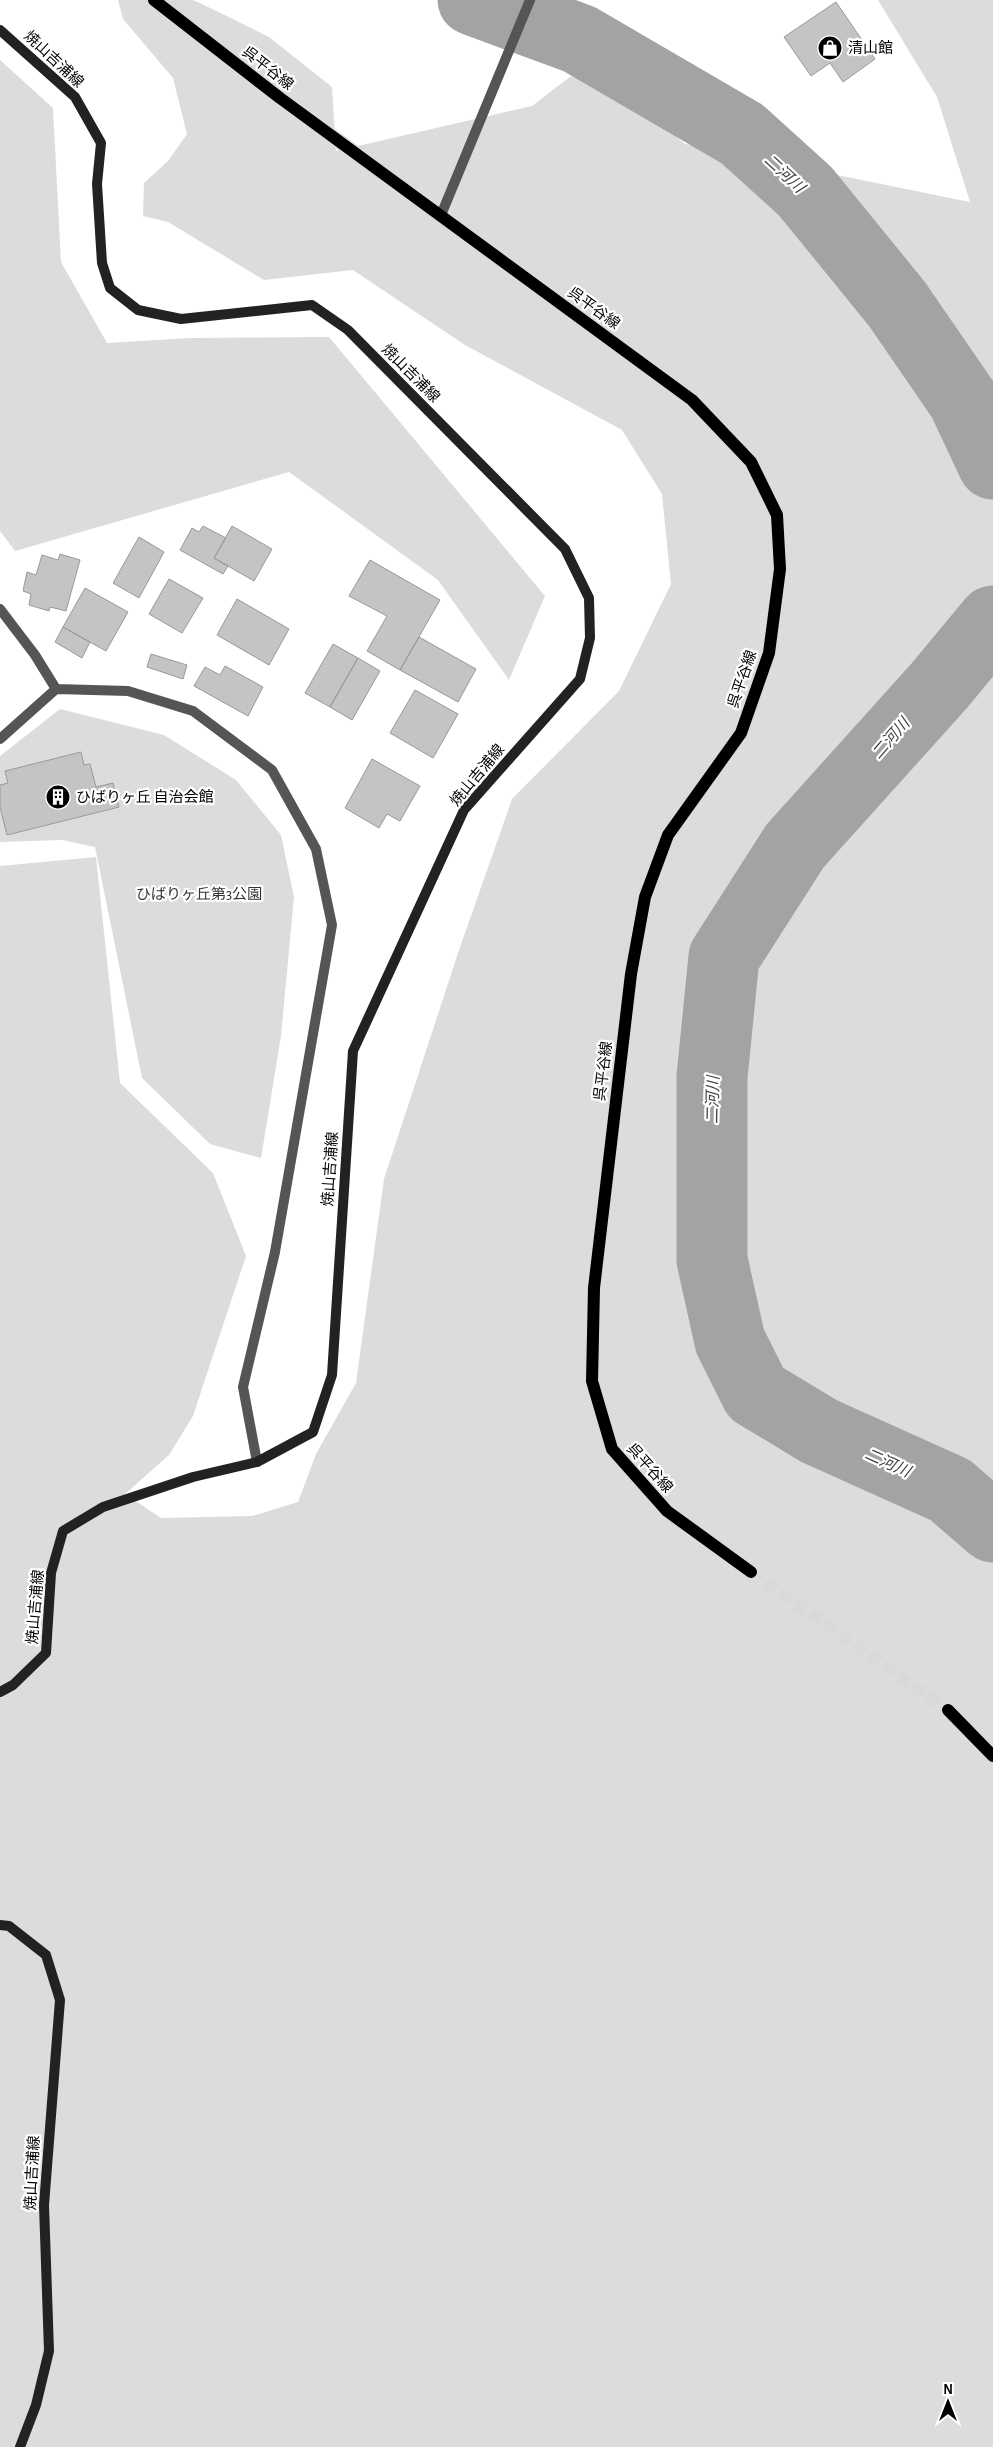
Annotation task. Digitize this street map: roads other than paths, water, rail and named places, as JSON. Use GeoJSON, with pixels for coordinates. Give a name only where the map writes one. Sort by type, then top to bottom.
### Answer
{"type":"FeatureCollection","features":[{"type":"Feature","properties":{"kind":"main road","name":"呉平谷線"},"geometry":{"type":"LineString","coordinates":[[154,0],[280,98],[692,400],[751,462],[777,515],[780,569],[769,653],[741,733],[668,835],[646,897],[631,974],[594,1288],[592,1380],[612,1449],[667,1511],[751,1572]]}},
{"type":"Feature","properties":{"kind":"main road","name":"焼山吉浦線"},"geometry":{"type":"LineString","coordinates":[[0,30],[75,97],[101,143],[98,194],[102,262],[110,288],[138,310],[181,319],[312,305],[348,330],[565,549],[589,598],[590,638],[580,679],[464,810],[353,1051],[332,1375],[313,1432],[257,1462],[193,1476],[103,1507],[63,1531],[51,1573],[46,1653],[13,1685],[0,1692]]}},
{"type":"Feature","properties":{"kind":"main road"},"geometry":{"type":"LineString","coordinates":[[948,1710],[993,1756]]}},
{"type":"Feature","properties":{"kind":"main road","name":"焼山吉浦線"},"geometry":{"type":"LineString","coordinates":[[0,1925],[9,1926],[46,1954],[60,2000],[44,2205],[49,2351],[36,2405],[20,2447]]}},
{"type":"Feature","properties":{"kind":"street"},"geometry":{"type":"LineString","coordinates":[[440,215],[530,0]]}},
{"type":"Feature","properties":{"kind":"street"},"geometry":{"type":"LineString","coordinates":[[0,609],[56,689]]}},
{"type":"Feature","properties":{"kind":"street"},"geometry":{"type":"LineString","coordinates":[[0,739],[56,689],[128,691],[193,710],[272,770],[316,849],[332,925],[275,1252],[243,1387],[257,1462]]}},
{"type":"Feature","properties":{"kind":"waterway","name":"二河川"},"geometry":{"type":"LineString","coordinates":[[473,0],[579,39],[742,134],[805,191],[897,304],[963,400],[993,464]]}},
{"type":"Feature","properties":{"kind":"waterway","name":"二河川"},"geometry":{"type":"LineString","coordinates":[[993,621],[939,686],[795,846],[724,957],[712,1077],[712,1260],[730,1341],[756,1393],[819,1431],[950,1490],[993,1527]]}},
{"type":"Feature","properties":{"kind":"tunnel"},"geometry":{"type":"LineString","coordinates":[[751,1572],[948,1710]]}},
{"type":"Feature","properties":{"kind":"place","name":"清山館"},"geometry":{"type":"Point","coordinates":[830,48]}},
{"type":"Feature","properties":{"kind":"place","name":"ひばりヶ丘 自治会館"},"geometry":{"type":"Point","coordinates":[58,797]}},
{"type":"Feature","properties":{"kind":"park label","name":"ひばりヶ丘第3公園"},"geometry":{"type":"Point","coordinates":[199,894]}}]}
